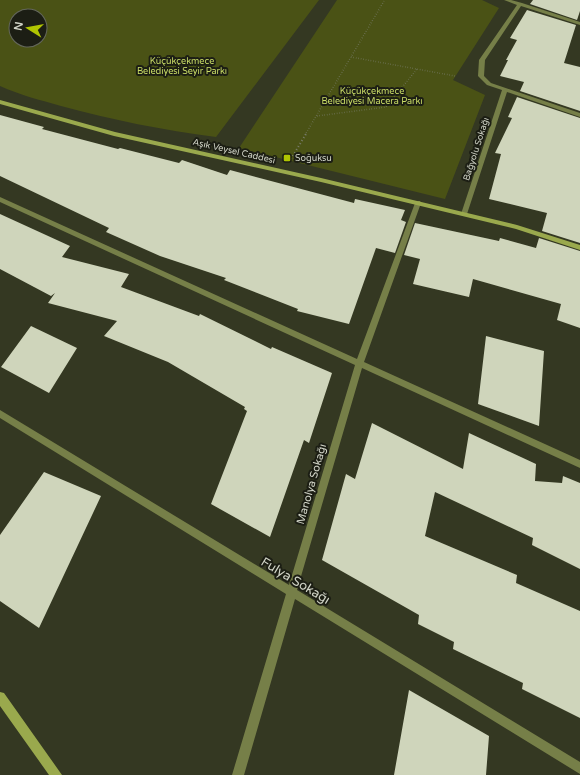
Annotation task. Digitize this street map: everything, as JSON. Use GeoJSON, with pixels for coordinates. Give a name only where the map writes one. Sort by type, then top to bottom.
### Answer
{"type":"FeatureCollection","features":[{"type":"Feature","properties":{"kind":"main road","name":"Aşık Veysel Caddesi"},"geometry":{"type":"LineString","coordinates":[[1,103],[114,134],[283,171],[517,227],[580,248]]}},
{"type":"Feature","properties":{"kind":"main road"},"geometry":{"type":"LineString","coordinates":[[0,697],[56,775]]}},
{"type":"Feature","properties":{"kind":"street"},"geometry":{"type":"LineString","coordinates":[[506,0],[580,24]]}},
{"type":"Feature","properties":{"kind":"street"},"geometry":{"type":"LineString","coordinates":[[520,4],[482,60],[481,76],[489,84],[580,115]]}},
{"type":"Feature","properties":{"kind":"street","name":"Bağyolu Sokağı"},"geometry":{"type":"LineString","coordinates":[[464,214],[505,90]]}},
{"type":"Feature","properties":{"kind":"street"},"geometry":{"type":"LineString","coordinates":[[0,199],[580,464]]}},
{"type":"Feature","properties":{"kind":"street","name":"Manolya Sokağı"},"geometry":{"type":"LineString","coordinates":[[238,775],[359,364],[418,203]]}},
{"type":"Feature","properties":{"kind":"street","name":"Fulya Sokağı"},"geometry":{"type":"LineString","coordinates":[[0,414],[580,768]]}},
{"type":"Feature","properties":{"kind":"path"},"geometry":{"type":"LineString","coordinates":[[283,171],[384,1]]}},
{"type":"Feature","properties":{"kind":"path"},"geometry":{"type":"LineString","coordinates":[[351,57],[455,76]]}},
{"type":"Feature","properties":{"kind":"path"},"geometry":{"type":"LineString","coordinates":[[317,116],[386,107],[417,69]]}},
{"type":"Feature","properties":{"kind":"green space","name":"Küçükçekmece Belediyesi Seyir Parkı"},"geometry":{"type":"Polygon","coordinates":[[[0,0],[319,0],[216,137],[157,128],[99,116],[15,92],[0,86],[0,0]]]}},
{"type":"Feature","properties":{"kind":"green space","name":"Küçükçekmece Belediyesi Macera Parkı"},"geometry":{"type":"Polygon","coordinates":[[[337,0],[482,0],[499,8],[453,80],[485,95],[445,199],[239,148],[337,0]]]}},
{"type":"Feature","properties":{"kind":"building"},"geometry":{"type":"Polygon","coordinates":[[[533,0],[580,0],[580,11],[577,20],[530,4],[533,0]]]}},
{"type":"Feature","properties":{"kind":"building"},"geometry":{"type":"Polygon","coordinates":[[[527,10],[576,25],[564,63],[580,67],[580,111],[520,91],[524,82],[500,76],[508,60],[506,60],[517,40],[510,38],[527,10]]]}},
{"type":"Feature","properties":{"kind":"building"},"geometry":{"type":"Polygon","coordinates":[[[517,97],[580,118],[580,243],[542,231],[547,213],[489,199],[501,154],[495,153],[512,118],[508,117],[517,97]]]}},
{"type":"Feature","properties":{"kind":"building"},"geometry":{"type":"Polygon","coordinates":[[[0,115],[44,127],[42,129],[118,149],[120,148],[179,163],[182,160],[227,175],[230,170],[354,203],[355,199],[405,210],[401,220],[406,222],[395,253],[376,248],[349,324],[297,311],[298,309],[224,280],[226,278],[160,256],[106,232],[109,228],[0,176],[0,115]]]}},
{"type":"Feature","properties":{"kind":"building"},"geometry":{"type":"Polygon","coordinates":[[[0,214],[70,246],[62,257],[129,274],[121,287],[199,316],[200,314],[271,349],[272,347],[332,373],[309,443],[304,440],[270,537],[211,504],[247,411],[244,409],[245,407],[168,362],[104,336],[117,321],[48,303],[55,293],[51,296],[0,269],[0,214]]]}},
{"type":"Feature","properties":{"kind":"building"},"geometry":{"type":"Polygon","coordinates":[[[415,223],[499,241],[500,238],[536,248],[539,238],[580,251],[580,328],[557,320],[561,304],[473,279],[469,297],[413,284],[420,259],[404,255],[415,223]]]}},
{"type":"Feature","properties":{"kind":"building"},"geometry":{"type":"Polygon","coordinates":[[[31,326],[77,348],[49,393],[1,367],[31,326]]]}},
{"type":"Feature","properties":{"kind":"building"},"geometry":{"type":"Polygon","coordinates":[[[486,336],[544,351],[539,426],[478,404],[486,336]]]}},
{"type":"Feature","properties":{"kind":"building"},"geometry":{"type":"Polygon","coordinates":[[[372,423],[463,469],[469,433],[536,464],[535,481],[562,483],[563,476],[580,483],[580,569],[532,545],[533,538],[435,492],[425,536],[517,575],[516,583],[580,611],[580,718],[522,689],[523,683],[453,649],[454,642],[418,624],[419,615],[322,560],[346,474],[355,479],[372,423]]]}},
{"type":"Feature","properties":{"kind":"building"},"geometry":{"type":"Polygon","coordinates":[[[44,472],[101,496],[39,628],[0,601],[0,535],[44,472]]]}},
{"type":"Feature","properties":{"kind":"building"},"geometry":{"type":"Polygon","coordinates":[[[409,690],[489,736],[486,775],[394,775],[409,690]]]}},
{"type":"Feature","properties":{"kind":"place","name":"Soğuksu"},"geometry":{"type":"Point","coordinates":[287,158]}}]}
